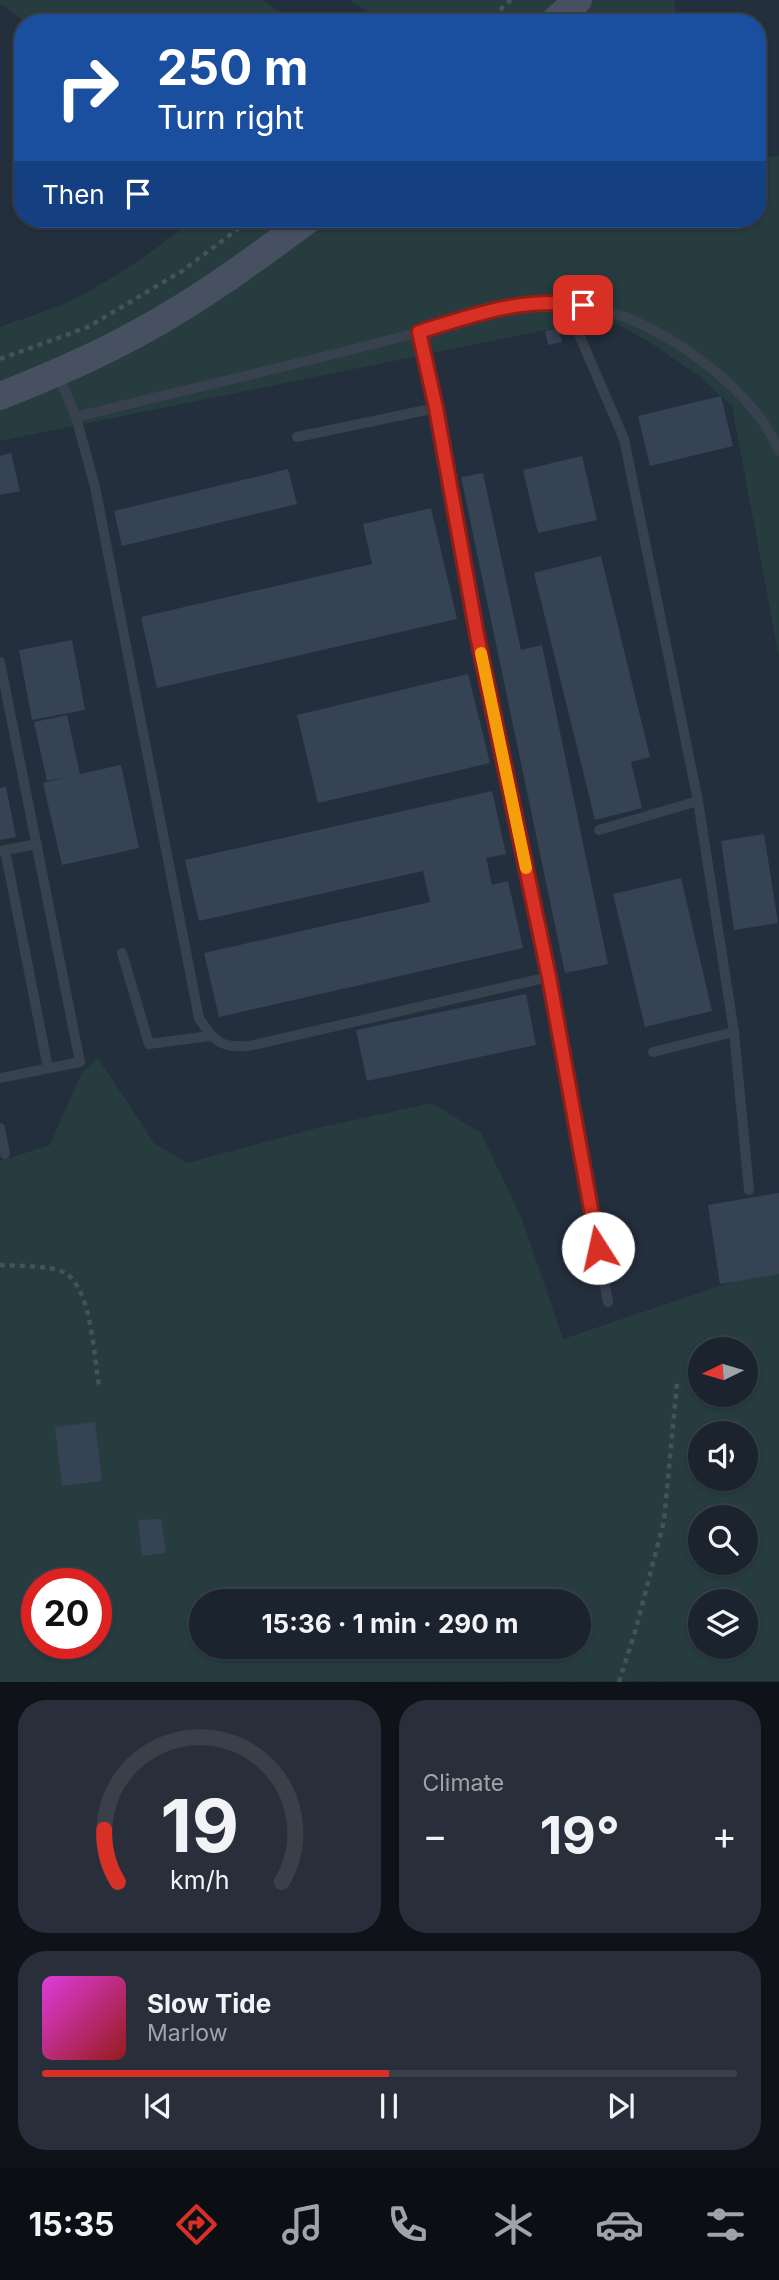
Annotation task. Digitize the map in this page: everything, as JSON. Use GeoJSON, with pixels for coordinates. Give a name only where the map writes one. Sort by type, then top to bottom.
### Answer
{"type":"FeatureCollection","features":[{"type":"Feature","properties":{"kind":"main road"},"geometry":{"type":"LineString","coordinates":[[563,14],[579,0]]}},
{"type":"Feature","properties":{"kind":"main road"},"geometry":{"type":"LineString","coordinates":[[0,396],[57,373],[128,339],[173,313],[296,228]]}},
{"type":"Feature","properties":{"kind":"lane"},"geometry":{"type":"LineString","coordinates":[[76,417],[419,332],[490,309],[527,302],[565,302],[601,307],[645,324],[693,355],[730,384],[752,408],[774,438],[779,451]]}},
{"type":"Feature","properties":{"kind":"lane"},"geometry":{"type":"LineString","coordinates":[[565,302],[624,439],[698,801],[734,1032],[748,1190]]}},
{"type":"Feature","properties":{"kind":"lane"},"geometry":{"type":"LineString","coordinates":[[419,332],[436,408],[477,635],[549,977],[608,1302]]}},
{"type":"Feature","properties":{"kind":"lane"},"geometry":{"type":"LineString","coordinates":[[57,373],[76,417],[95,487],[200,1018],[210,1036],[228,1048],[249,1046],[549,977]]}},
{"type":"Feature","properties":{"kind":"lane"},"geometry":{"type":"LineString","coordinates":[[297,437],[436,408]]}},
{"type":"Feature","properties":{"kind":"lane"},"geometry":{"type":"LineString","coordinates":[[0,662],[80,1062],[0,1078]]}},
{"type":"Feature","properties":{"kind":"lane"},"geometry":{"type":"LineString","coordinates":[[599,830],[698,801]]}},
{"type":"Feature","properties":{"kind":"lane"},"geometry":{"type":"LineString","coordinates":[[37,844],[3,850],[48,1068]]}},
{"type":"Feature","properties":{"kind":"lane"},"geometry":{"type":"LineString","coordinates":[[122,953],[149,1044],[210,1036]]}},
{"type":"Feature","properties":{"kind":"lane"},"geometry":{"type":"LineString","coordinates":[[653,1052],[734,1032]]}},
{"type":"Feature","properties":{"kind":"lane"},"geometry":{"type":"LineString","coordinates":[[0,1128],[5,1154]]}},
{"type":"Feature","properties":{"kind":"path"},"geometry":{"type":"LineString","coordinates":[[495,14],[511,0]]}},
{"type":"Feature","properties":{"kind":"path"},"geometry":{"type":"LineString","coordinates":[[0,359],[88,327],[181,271],[239,228]]}},
{"type":"Feature","properties":{"kind":"path"},"geometry":{"type":"LineString","coordinates":[[0,1265],[66,1273],[78,1287],[87,1308],[99,1386]]}},
{"type":"Feature","properties":{"kind":"path"},"geometry":{"type":"LineString","coordinates":[[619,1682],[664,1521],[677,1382]]}},
{"type":"Feature","properties":{"kind":"green space"},"geometry":{"type":"Polygon","coordinates":[[[0,0],[263,0],[284,14],[14,14],[0,4],[0,0]]]}},
{"type":"Feature","properties":{"kind":"green space"},"geometry":{"type":"Polygon","coordinates":[[[350,0],[674,0],[676,14],[371,14],[350,0]]]}},
{"type":"Feature","properties":{"kind":"green space"},"geometry":{"type":"Polygon","coordinates":[[[779,156],[779,657],[732,406],[699,376],[648,341],[605,318],[0,441],[0,327],[72,300],[135,262],[183,228],[766,228],[766,157],[779,156]]]}},
{"type":"Feature","properties":{"kind":"green space"},"geometry":{"type":"Polygon","coordinates":[[[98,1058],[154,1143],[187,1163],[317,1128],[432,1103],[481,1133],[522,1219],[563,1339],[779,1266],[779,1681],[0,1682],[0,1161],[50,1145],[81,1074],[98,1058]]]}},
{"type":"Feature","properties":{"kind":"building"},"geometry":{"type":"Polygon","coordinates":[[[559,328],[562,342],[548,345],[545,331],[559,328]]]}},
{"type":"Feature","properties":{"kind":"building"},"geometry":{"type":"Polygon","coordinates":[[[721,396],[733,446],[650,466],[638,416],[721,396]]]}},
{"type":"Feature","properties":{"kind":"building"},"geometry":{"type":"Polygon","coordinates":[[[11,453],[20,491],[0,495],[0,456],[11,453]]]}},
{"type":"Feature","properties":{"kind":"building"},"geometry":{"type":"Polygon","coordinates":[[[582,456],[597,520],[538,533],[523,470],[582,456]]]}},
{"type":"Feature","properties":{"kind":"building"},"geometry":{"type":"Polygon","coordinates":[[[288,469],[297,504],[122,546],[114,511],[288,469]]]}},
{"type":"Feature","properties":{"kind":"building"},"geometry":{"type":"Polygon","coordinates":[[[483,473],[521,650],[542,645],[608,964],[565,973],[461,477],[483,473]]]}},
{"type":"Feature","properties":{"kind":"building"},"geometry":{"type":"Polygon","coordinates":[[[431,508],[457,619],[157,688],[141,617],[372,564],[363,524],[431,508]]]}},
{"type":"Feature","properties":{"kind":"building"},"geometry":{"type":"Polygon","coordinates":[[[601,556],[650,757],[631,762],[642,808],[595,820],[534,573],[601,556]]]}},
{"type":"Feature","properties":{"kind":"building"},"geometry":{"type":"Polygon","coordinates":[[[72,640],[85,710],[32,720],[19,650],[72,640]]]}},
{"type":"Feature","properties":{"kind":"building"},"geometry":{"type":"Polygon","coordinates":[[[468,674],[490,763],[318,803],[297,715],[468,674]]]}},
{"type":"Feature","properties":{"kind":"building"},"geometry":{"type":"Polygon","coordinates":[[[67,715],[80,774],[121,765],[139,848],[62,865],[43,783],[67,777],[47,781],[34,722],[67,715]]]}},
{"type":"Feature","properties":{"kind":"building"},"geometry":{"type":"Polygon","coordinates":[[[6,787],[16,837],[0,840],[0,788],[6,787]]]}},
{"type":"Feature","properties":{"kind":"building"},"geometry":{"type":"Polygon","coordinates":[[[492,791],[506,854],[486,858],[492,885],[508,881],[523,948],[219,1017],[204,953],[430,902],[423,871],[199,921],[185,860],[492,791]]]}},
{"type":"Feature","properties":{"kind":"building"},"geometry":{"type":"Polygon","coordinates":[[[764,834],[778,923],[734,930],[721,841],[764,834]]]}},
{"type":"Feature","properties":{"kind":"building"},"geometry":{"type":"Polygon","coordinates":[[[681,878],[712,1011],[645,1027],[613,894],[681,878]]]}},
{"type":"Feature","properties":{"kind":"building"},"geometry":{"type":"Polygon","coordinates":[[[526,994],[536,1045],[367,1081],[356,1030],[526,994]]]}},
{"type":"Feature","properties":{"kind":"building"},"geometry":{"type":"Polygon","coordinates":[[[779,1193],[779,1274],[720,1284],[708,1205],[779,1193]]]}},
{"type":"Feature","properties":{"kind":"building"},"geometry":{"type":"Polygon","coordinates":[[[95,1422],[102,1481],[62,1486],[55,1427],[95,1422]]]}},
{"type":"Feature","properties":{"kind":"building"},"geometry":{"type":"Polygon","coordinates":[[[161,1519],[166,1553],[142,1556],[138,1520],[161,1519]]]}},
{"type":"Feature","properties":{"kind":"slow traffic"},"geometry":{"type":"LineString","coordinates":[[481,653],[526,868]]}},
{"type":"Feature","properties":{"kind":"route"},"geometry":{"type":"LineString","coordinates":[[583,305],[527,302],[490,309],[419,332],[436,408],[477,635],[549,977],[598,1248]]}}]}
